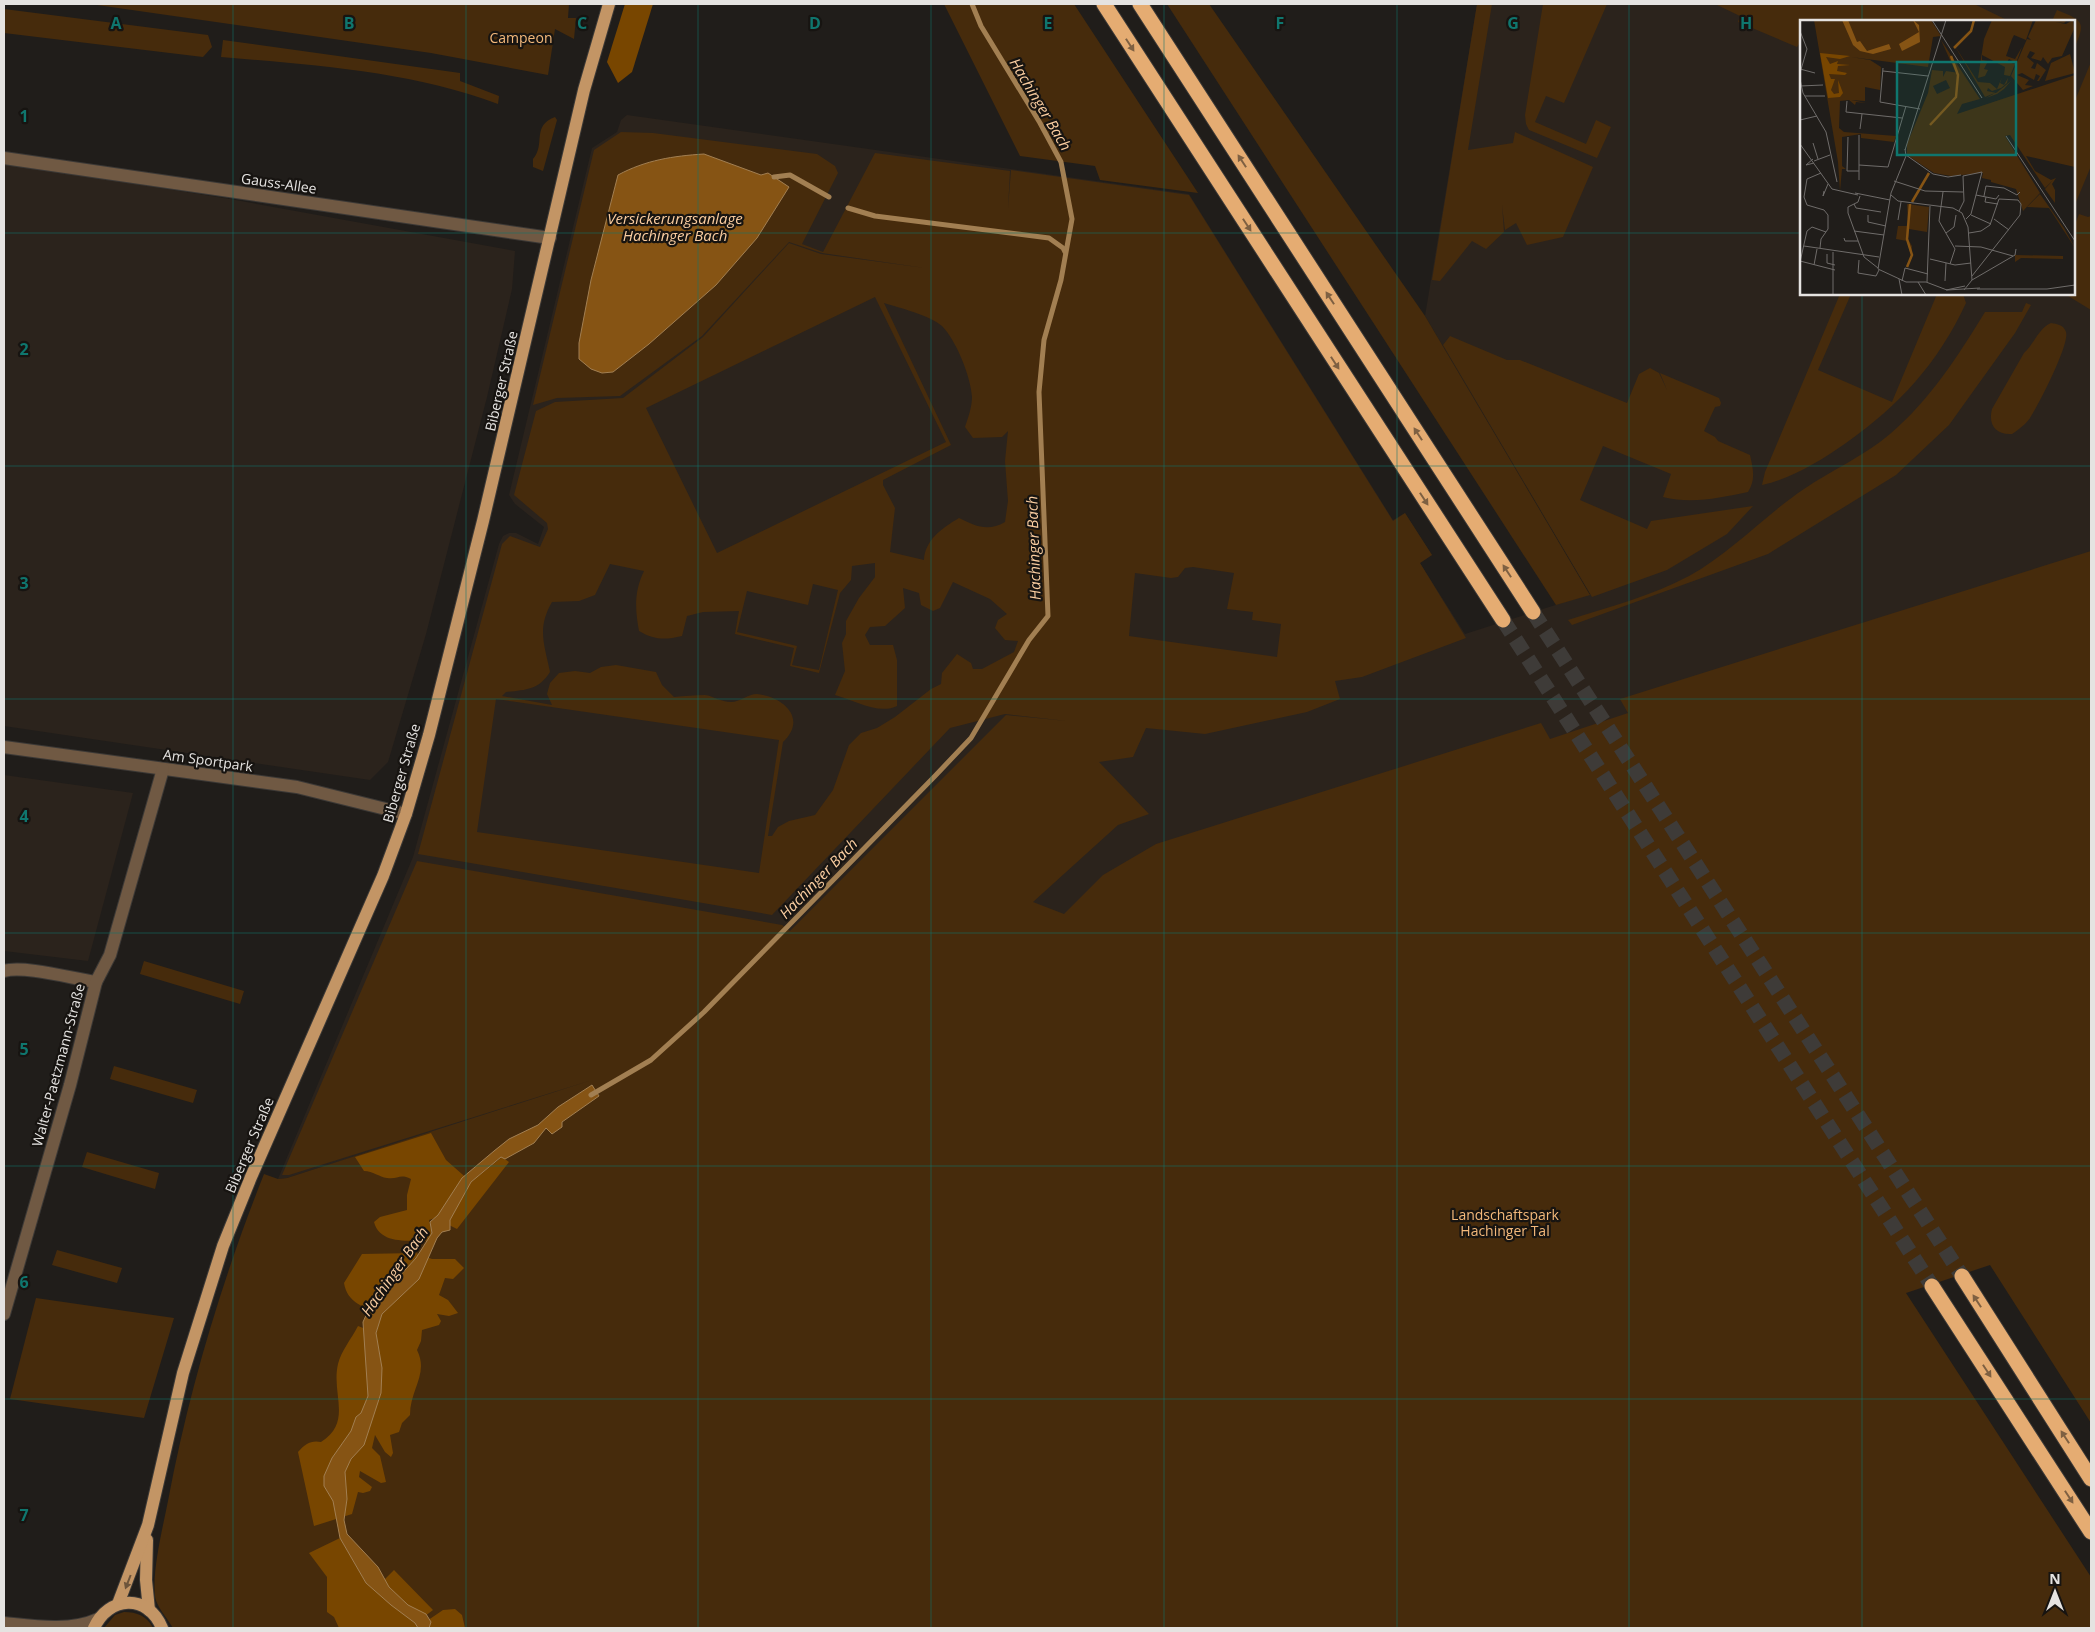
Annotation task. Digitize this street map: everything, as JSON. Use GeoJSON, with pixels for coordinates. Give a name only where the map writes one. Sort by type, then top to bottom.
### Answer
{"type":"FeatureCollection","features":[{"type":"Feature","properties":{"kind":"highway"},"geometry":{"type":"LineString","coordinates":[[1104,4],[1503,620]]}},
{"type":"Feature","properties":{"kind":"highway"},"geometry":{"type":"LineString","coordinates":[[1140,4],[1533,612]]}},
{"type":"Feature","properties":{"kind":"highway"},"geometry":{"type":"LineString","coordinates":[[1962,1276],[2091,1478]]}},
{"type":"Feature","properties":{"kind":"highway"},"geometry":{"type":"LineString","coordinates":[[1932,1286],[2091,1532]]}},
{"type":"Feature","properties":{"kind":"main road","name":"Biberger Straße"},"geometry":{"type":"LineString","coordinates":[[118,1604],[148,1525],[183,1373],[223,1246],[251,1177],[383,876],[406,814],[429,735],[483,521],[584,90],[609,4]]}},
{"type":"Feature","properties":{"kind":"main road","name":"Biberger Straße"},"geometry":{"type":"LineString","coordinates":[[148,1525],[146,1580],[149,1610]]}},
{"type":"Feature","properties":{"kind":"main road"},"geometry":{"type":"LineString","coordinates":[[96,1623],[110,1607],[128,1603],[149,1610],[155,1615],[162,1628]]}},
{"type":"Feature","properties":{"kind":"street","name":"Gauss-Allee"},"geometry":{"type":"LineString","coordinates":[[4,158],[550,238]]}},
{"type":"Feature","properties":{"kind":"street","name":"Am Sportpark"},"geometry":{"type":"LineString","coordinates":[[4,747],[296,787],[406,814]]}},
{"type":"Feature","properties":{"kind":"street","name":"Walter-Paetzmann-Straße"},"geometry":{"type":"LineString","coordinates":[[4,1314],[93,1001],[96,982],[110,956],[162,769]]}},
{"type":"Feature","properties":{"kind":"street"},"geometry":{"type":"LineString","coordinates":[[4,971],[10,969],[28,971],[96,982]]}},
{"type":"Feature","properties":{"kind":"street"},"geometry":{"type":"LineString","coordinates":[[4,1623],[37,1627],[96,1623]]}},
{"type":"Feature","properties":{"kind":"shaded area"},"geometry":{"type":"Polygon","coordinates":[[[625,4],[653,4],[632,72],[618,83],[607,62],[625,4]]]}},
{"type":"Feature","properties":{"kind":"shaded area"},"geometry":{"type":"Polygon","coordinates":[[[1477,4],[2091,4],[2091,611],[287,1178],[278,1179],[413,857],[499,544],[503,536],[509,533],[516,533],[538,544],[544,527],[515,504],[509,495],[592,148],[617,132],[621,120],[627,115],[1189,194],[1393,520],[1405,513],[1432,555],[1420,563],[1465,634],[1590,594],[1425,316],[1477,4]]]}},
{"type":"Feature","properties":{"kind":"shaded area"},"geometry":{"type":"Polygon","coordinates":[[[4,163],[230,199],[515,251],[512,289],[487,397],[426,634],[388,762],[370,780],[4,726],[4,163]]]}},
{"type":"Feature","properties":{"kind":"shaded area"},"geometry":{"type":"Polygon","coordinates":[[[4,775],[133,793],[88,961],[4,951],[4,775]]]}},
{"type":"Feature","properties":{"kind":"shaded area"},"geometry":{"type":"Polygon","coordinates":[[[431,1133],[446,1160],[471,1182],[502,1157],[509,1162],[457,1229],[435,1218],[429,1220],[432,1233],[428,1241],[396,1240],[382,1235],[374,1222],[380,1217],[407,1210],[407,1195],[411,1179],[404,1177],[387,1178],[364,1171],[355,1157],[431,1133]]]}},
{"type":"Feature","properties":{"kind":"shaded area"},"geometry":{"type":"Polygon","coordinates":[[[416,1253],[432,1259],[455,1259],[464,1268],[453,1279],[445,1278],[439,1295],[448,1300],[458,1313],[449,1316],[437,1314],[441,1321],[439,1325],[422,1330],[421,1341],[417,1350],[421,1367],[410,1415],[402,1423],[399,1432],[390,1435],[393,1453],[391,1457],[385,1452],[375,1435],[372,1448],[380,1456],[386,1482],[381,1483],[360,1471],[359,1477],[372,1487],[370,1491],[358,1492],[352,1514],[314,1526],[298,1452],[308,1443],[321,1442],[331,1434],[339,1416],[337,1375],[339,1359],[358,1326],[376,1333],[382,1314],[363,1307],[353,1300],[346,1290],[344,1283],[362,1254],[416,1253]]]}},
{"type":"Feature","properties":{"kind":"shaded area"},"geometry":{"type":"Polygon","coordinates":[[[340,1538],[366,1583],[381,1583],[394,1570],[433,1610],[416,1623],[418,1627],[443,1610],[455,1609],[462,1615],[465,1628],[339,1628],[334,1617],[327,1612],[327,1577],[309,1553],[340,1538]]]}},
{"type":"Feature","properties":{"kind":"green space","name":"Campeon"},"geometry":{"type":"Polygon","coordinates":[[[90,4],[569,4],[568,18],[576,18],[574,39],[555,29],[548,75],[431,53],[90,4]]]}},
{"type":"Feature","properties":{"kind":"green space"},"geometry":{"type":"Polygon","coordinates":[[[944,4],[1074,4],[1198,193],[1100,180],[1095,166],[1020,156],[944,4]]]}},
{"type":"Feature","properties":{"kind":"green space"},"geometry":{"type":"Polygon","coordinates":[[[1167,4],[1209,4],[1425,316],[1590,595],[1556,605],[1167,4]]]}},
{"type":"Feature","properties":{"kind":"green space"},"geometry":{"type":"Polygon","coordinates":[[[1477,4],[1492,4],[1468,150],[1513,143],[1515,132],[1593,167],[1563,237],[1527,245],[1516,223],[1505,230],[1502,205],[1504,232],[1486,249],[1472,241],[1440,281],[1432,280],[1477,4]]]}},
{"type":"Feature","properties":{"kind":"green space"},"geometry":{"type":"Polygon","coordinates":[[[1543,4],[1607,4],[1564,103],[1546,96],[1535,122],[1586,144],[1596,120],[1611,127],[1597,158],[1529,130],[1526,124],[1525,115],[1543,4]]]}},
{"type":"Feature","properties":{"kind":"green space"},"geometry":{"type":"Polygon","coordinates":[[[1715,4],[1974,4],[2007,20],[1800,20],[1800,42],[1797,47],[1738,22],[1740,16],[1715,4]]]}},
{"type":"Feature","properties":{"kind":"green space"},"geometry":{"type":"Polygon","coordinates":[[[4,9],[208,35],[212,47],[203,57],[4,33],[4,9]]]}},
{"type":"Feature","properties":{"kind":"green space"},"geometry":{"type":"Polygon","coordinates":[[[2057,10],[2077,20],[2081,28],[2075,46],[2075,20],[2052,20],[2057,10]]]}},
{"type":"Feature","properties":{"kind":"green space"},"geometry":{"type":"Polygon","coordinates":[[[223,40],[460,73],[460,81],[499,96],[498,104],[431,84],[361,71],[221,57],[223,40]]]}},
{"type":"Feature","properties":{"kind":"green space"},"geometry":{"type":"Polygon","coordinates":[[[2091,62],[2091,166],[2075,205],[2075,101],[2091,62]]]}},
{"type":"Feature","properties":{"kind":"green space"},"geometry":{"type":"Polygon","coordinates":[[[555,117],[557,120],[543,171],[533,167],[533,159],[539,147],[543,125],[555,117]]]}},
{"type":"Feature","properties":{"kind":"green space","name":"Landschaftspark Hachinger Tal"},"geometry":{"type":"Polygon","coordinates":[[[621,132],[653,133],[817,154],[835,166],[838,173],[802,244],[823,252],[875,153],[1010,171],[1008,209],[1011,170],[1189,195],[1393,521],[1405,513],[1432,555],[1420,563],[1466,638],[1362,677],[1335,681],[1340,699],[1307,712],[1205,734],[1146,728],[1133,757],[1099,762],[1149,814],[1118,825],[1033,902],[1064,914],[1103,875],[1156,844],[1541,723],[1550,739],[1628,713],[1620,699],[2091,551],[2091,1423],[1990,1265],[1906,1293],[2091,1577],[2091,1628],[173,1628],[159,1607],[154,1585],[156,1561],[176,1459],[208,1335],[234,1254],[264,1174],[278,1179],[287,1178],[592,1080],[289,1175],[282,1175],[417,861],[782,925],[790,931],[1006,715],[1067,721],[1005,714],[950,728],[772,915],[418,854],[502,544],[510,536],[540,547],[548,529],[547,523],[514,495],[536,411],[555,402],[623,398],[703,337],[789,243],[821,254],[925,268],[822,253],[789,242],[702,336],[620,396],[557,398],[533,405],[594,150],[621,132]],[[875,297],[646,408],[717,553],[946,442],[875,297]],[[884,303],[951,445],[883,480],[883,485],[895,508],[890,552],[924,560],[928,546],[936,535],[959,518],[982,527],[993,527],[1005,522],[1008,501],[1005,461],[1008,431],[1002,437],[973,438],[965,427],[972,401],[969,379],[962,359],[947,332],[930,318],[884,303]],[[875,563],[852,566],[851,580],[840,593],[819,673],[790,666],[794,648],[735,634],[739,611],[703,612],[687,616],[682,636],[660,638],[644,634],[639,631],[636,608],[638,586],[644,571],[610,564],[595,595],[579,601],[552,602],[547,611],[543,628],[544,644],[550,672],[546,678],[536,686],[519,691],[506,692],[502,696],[552,705],[547,694],[550,683],[559,673],[575,671],[590,673],[601,667],[616,665],[656,672],[662,685],[674,697],[705,695],[731,702],[757,694],[776,699],[789,710],[793,717],[793,725],[783,742],[768,836],[772,836],[778,827],[789,821],[815,815],[833,790],[849,745],[861,733],[877,728],[895,717],[931,689],[941,684],[942,673],[957,654],[971,663],[973,669],[982,669],[1014,652],[1018,641],[1005,640],[995,628],[998,620],[1007,614],[990,599],[953,582],[940,608],[933,611],[921,605],[919,593],[903,588],[905,608],[885,626],[870,627],[865,635],[870,645],[893,645],[897,660],[897,706],[882,709],[874,708],[835,695],[845,671],[842,643],[846,634],[846,621],[859,598],[875,577],[875,563]],[[1193,567],[1185,568],[1178,577],[1171,578],[1135,573],[1129,636],[1277,657],[1281,624],[1252,620],[1253,612],[1227,609],[1234,573],[1193,567]],[[813,584],[808,605],[747,591],[737,632],[797,646],[792,665],[819,670],[838,590],[813,584]],[[496,699],[477,832],[759,873],[779,740],[496,699]]]}},
{"type":"Feature","properties":{"kind":"green space"},"geometry":{"type":"Polygon","coordinates":[[[2079,214],[2091,216],[2091,310],[2067,295],[2075,295],[2075,224],[2079,214]]]}},
{"type":"Feature","properties":{"kind":"green space"},"geometry":{"type":"Polygon","coordinates":[[[1840,295],[1851,295],[1818,370],[1892,402],[1937,295],[1963,295],[1966,303],[1943,345],[1916,381],[1884,414],[1846,443],[1816,462],[1785,478],[1762,485],[1765,472],[1840,295]]]}},
{"type":"Feature","properties":{"kind":"green space"},"geometry":{"type":"Polygon","coordinates":[[[2026,303],[2031,305],[2015,333],[1949,425],[1896,475],[1768,554],[1572,625],[1568,620],[1630,601],[1675,583],[1704,567],[1804,489],[1870,449],[1890,434],[1931,392],[1954,361],[1985,312],[2022,312],[2026,303]]]}},
{"type":"Feature","properties":{"kind":"green space"},"geometry":{"type":"Polygon","coordinates":[[[2051,323],[2062,326],[2066,332],[2063,349],[2052,375],[2030,418],[2012,434],[2001,433],[1992,424],[1992,409],[2024,353],[2043,329],[2051,323]]]}},
{"type":"Feature","properties":{"kind":"green space"},"geometry":{"type":"Polygon","coordinates":[[[1450,336],[1507,360],[1520,360],[1627,403],[1639,374],[1650,368],[1659,373],[1667,390],[1660,373],[1719,398],[1720,406],[1715,407],[1704,431],[1715,437],[1718,441],[1750,455],[1753,478],[1748,492],[1716,498],[1684,500],[1663,497],[1671,474],[1603,446],[1580,500],[1647,529],[1651,521],[1753,506],[1727,534],[1667,570],[1592,597],[1443,345],[1450,336]]]}},
{"type":"Feature","properties":{"kind":"green space"},"geometry":{"type":"Polygon","coordinates":[[[144,961],[244,991],[240,1004],[140,974],[144,961]]]}},
{"type":"Feature","properties":{"kind":"green space"},"geometry":{"type":"Polygon","coordinates":[[[114,1066],[197,1090],[193,1103],[110,1079],[114,1066]]]}},
{"type":"Feature","properties":{"kind":"green space"},"geometry":{"type":"Polygon","coordinates":[[[87,1152],[159,1173],[155,1189],[82,1167],[87,1152]]]}},
{"type":"Feature","properties":{"kind":"green space"},"geometry":{"type":"Polygon","coordinates":[[[57,1250],[122,1268],[117,1283],[52,1265],[57,1250]]]}},
{"type":"Feature","properties":{"kind":"green space"},"geometry":{"type":"Polygon","coordinates":[[[36,1298],[174,1318],[144,1418],[10,1399],[36,1298]]]}},
{"type":"Feature","properties":{"kind":"green space"},"geometry":{"type":"Polygon","coordinates":[[[124,1612],[141,1615],[148,1620],[153,1628],[104,1628],[115,1615],[124,1612]]]}},
{"type":"Feature","properties":{"kind":"water","name":"Versickerungsanlage Hachinger Bach"},"geometry":{"type":"Polygon","coordinates":[[[704,154],[761,175],[768,173],[789,187],[757,238],[716,285],[649,344],[613,372],[602,373],[591,369],[579,359],[579,343],[591,280],[618,175],[660,160],[704,154]]]}},
{"type":"Feature","properties":{"kind":"water"},"geometry":{"type":"Polygon","coordinates":[[[592,1085],[599,1096],[562,1122],[562,1127],[552,1134],[546,1128],[534,1143],[505,1159],[501,1157],[471,1182],[450,1220],[450,1230],[442,1232],[437,1238],[419,1279],[382,1314],[376,1333],[382,1368],[381,1393],[364,1445],[351,1459],[345,1472],[347,1499],[344,1520],[347,1534],[378,1567],[389,1587],[408,1605],[426,1614],[431,1622],[429,1628],[418,1628],[415,1623],[366,1583],[340,1538],[333,1501],[324,1486],[324,1476],[332,1458],[351,1431],[356,1417],[361,1413],[368,1396],[363,1322],[368,1311],[416,1258],[432,1233],[430,1222],[438,1215],[462,1178],[509,1139],[538,1125],[558,1107],[592,1085]]]}},
{"type":"Feature","properties":{"kind":"waterway","name":"Hachinger Bach"},"geometry":{"type":"LineString","coordinates":[[591,1095],[651,1060],[704,1012],[935,776],[971,738],[1029,640],[1048,616],[1039,392],[1044,340],[1061,280],[1072,219],[1061,162],[1040,123],[981,26],[972,4]]}},
{"type":"Feature","properties":{"kind":"waterway"},"geometry":{"type":"LineString","coordinates":[[774,177],[790,175],[829,197]]}},
{"type":"Feature","properties":{"kind":"waterway"},"geometry":{"type":"LineString","coordinates":[[848,208],[875,216],[1049,238],[1063,248],[1065,252]]}},
{"type":"Feature","properties":{"kind":"tunnel"},"geometry":{"type":"LineString","coordinates":[[1533,612],[1962,1276]]}},
{"type":"Feature","properties":{"kind":"tunnel"},"geometry":{"type":"LineString","coordinates":[[1503,620],[1932,1286]]}}]}
